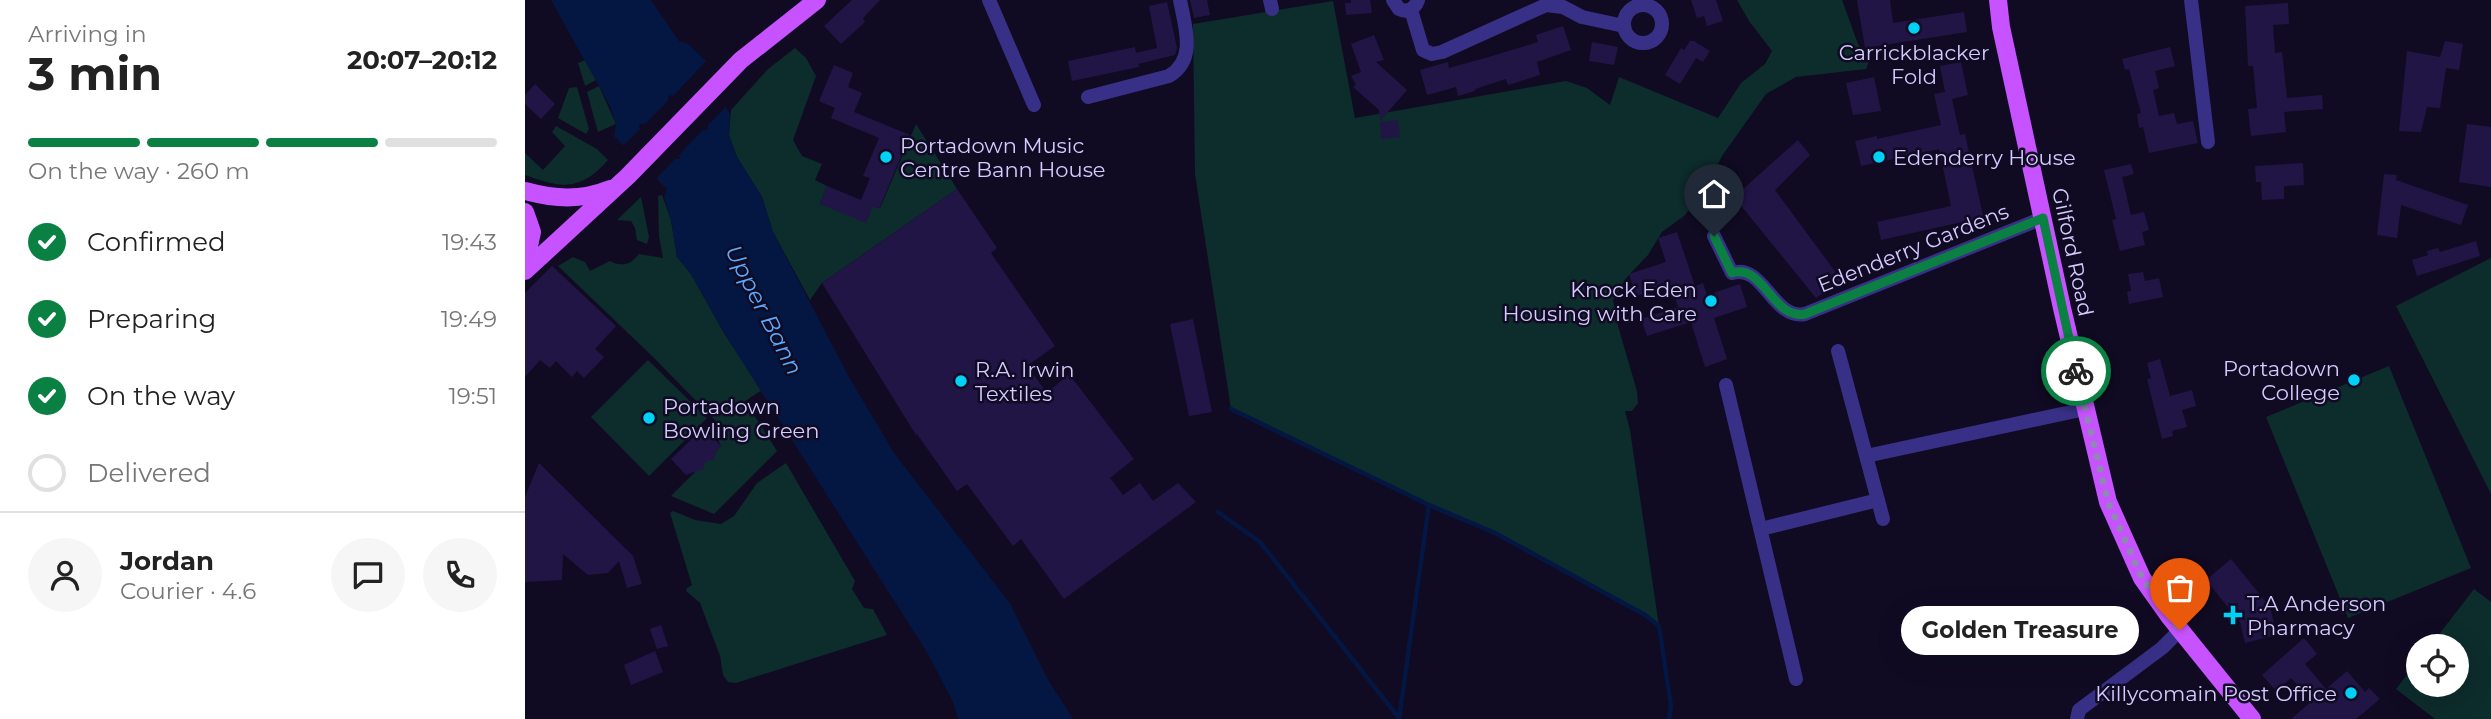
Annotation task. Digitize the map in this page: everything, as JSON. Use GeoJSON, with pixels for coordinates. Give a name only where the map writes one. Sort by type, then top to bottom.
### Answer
{"type":"FeatureCollection","features":[{"type":"Feature","properties":{"kind":"main road"},"geometry":{"type":"LineString","coordinates":[[525,271],[627,177],[741,60],[817,0]]}},
{"type":"Feature","properties":{"kind":"main road","name":"Gilford Road"},"geometry":{"type":"LineString","coordinates":[[1998,0],[2001,27],[2108,502],[2142,578],[2252,719]]}},
{"type":"Feature","properties":{"kind":"main road"},"geometry":{"type":"LineString","coordinates":[[525,191],[546,197],[591,196],[627,177]]}},
{"type":"Feature","properties":{"kind":"main road"},"geometry":{"type":"LineString","coordinates":[[525,212],[532,232],[525,264]]}},
{"type":"Feature","properties":{"kind":"street"},"geometry":{"type":"LineString","coordinates":[[989,0],[1034,106]]}},
{"type":"Feature","properties":{"kind":"street"},"geometry":{"type":"LineString","coordinates":[[1088,97],[1179,71],[1187,50],[1180,0]]}},
{"type":"Feature","properties":{"kind":"street"},"geometry":{"type":"LineString","coordinates":[[1393,0],[1399,9],[1414,5],[1423,50],[1432,54],[1443,52],[1546,5],[1563,7],[1581,17],[1623,26]]}},
{"type":"Feature","properties":{"kind":"street"},"geometry":{"type":"LineString","coordinates":[[2191,0],[2208,142]]}},
{"type":"Feature","properties":{"kind":"street","name":"Edenderry Gardens"},"geometry":{"type":"LineString","coordinates":[[1714,236],[1732,273],[1738,271],[1751,275],[1784,309],[1796,316],[2043,218]]}},
{"type":"Feature","properties":{"kind":"street"},"geometry":{"type":"LineString","coordinates":[[1838,351],[1882,519]]}},
{"type":"Feature","properties":{"kind":"street"},"geometry":{"type":"LineString","coordinates":[[1726,385],[1796,679]]}},
{"type":"Feature","properties":{"kind":"street"},"geometry":{"type":"LineString","coordinates":[[1866,456],[2085,409]]}},
{"type":"Feature","properties":{"kind":"street"},"geometry":{"type":"LineString","coordinates":[[1761,530],[1878,500]]}},
{"type":"Feature","properties":{"kind":"street"},"geometry":{"type":"LineString","coordinates":[[2077,719],[2079,710],[2162,648],[2180,630]]}},
{"type":"Feature","properties":{"kind":"green space"},"geometry":{"type":"Polygon","coordinates":[[[1737,0],[1842,0],[1858,44],[1870,59],[1866,69],[1796,77],[1766,94],[1722,156],[1706,189],[1684,216],[1662,232],[1613,300],[1637,391],[1638,403],[1632,411],[1625,411],[1659,626],[1645,615],[1495,533],[1429,505],[1231,409],[1195,174],[1193,24],[1333,1],[1355,118],[1566,81],[1587,88],[1610,105],[1619,77],[1718,118],[1741,83],[1765,64],[1772,51],[1737,0]]]}},
{"type":"Feature","properties":{"kind":"green space"},"geometry":{"type":"Polygon","coordinates":[[[795,48],[806,58],[816,76],[793,140],[802,156],[822,164],[815,180],[827,186],[820,204],[880,208],[916,124],[957,189],[822,283],[810,300],[773,232],[762,197],[737,157],[729,135],[731,110],[768,69],[795,48]]]}},
{"type":"Feature","properties":{"kind":"green space"},"geometry":{"type":"Polygon","coordinates":[[[586,60],[596,80],[585,86],[578,63],[586,60]]]}},
{"type":"Feature","properties":{"kind":"green space"},"geometry":{"type":"Polygon","coordinates":[[[599,86],[616,124],[598,132],[587,92],[599,86]]]}},
{"type":"Feature","properties":{"kind":"green space"},"geometry":{"type":"Polygon","coordinates":[[[577,87],[589,129],[586,134],[558,118],[569,88],[577,87]]]}},
{"type":"Feature","properties":{"kind":"green space"},"geometry":{"type":"Polygon","coordinates":[[[556,126],[597,149],[608,160],[588,178],[569,184],[549,183],[525,175],[525,153],[543,170],[565,146],[552,132],[556,126]]]}},
{"type":"Feature","properties":{"kind":"green space"},"geometry":{"type":"Polygon","coordinates":[[[662,195],[671,220],[677,257],[691,274],[724,333],[762,390],[745,401],[777,451],[714,514],[671,496],[721,446],[710,425],[716,421],[558,266],[573,257],[585,262],[590,271],[610,261],[626,264],[639,254],[663,258],[659,236],[658,196],[662,195]]]}},
{"type":"Feature","properties":{"kind":"green space"},"geometry":{"type":"Polygon","coordinates":[[[641,197],[649,237],[647,244],[637,240],[631,221],[617,220],[641,197]]]}},
{"type":"Feature","properties":{"kind":"green space"},"geometry":{"type":"Polygon","coordinates":[[[2491,258],[2491,494],[2396,306],[2491,258]]]}},
{"type":"Feature","properties":{"kind":"green space","name":"Portadown Bowling Green"},"geometry":{"type":"Polygon","coordinates":[[[648,360],[707,418],[649,476],[591,417],[648,360]]]}},
{"type":"Feature","properties":{"kind":"green space"},"geometry":{"type":"Polygon","coordinates":[[[2389,366],[2471,568],[2348,618],[2266,417],[2389,366]]]}},
{"type":"Feature","properties":{"kind":"green space"},"geometry":{"type":"Polygon","coordinates":[[[786,463],[855,581],[852,589],[864,608],[873,609],[887,635],[736,683],[728,682],[723,675],[720,656],[700,603],[686,591],[692,585],[670,513],[673,511],[695,520],[721,524],[734,516],[757,483],[786,463]]]}},
{"type":"Feature","properties":{"kind":"green space"},"geometry":{"type":"Polygon","coordinates":[[[2474,589],[2491,602],[2491,719],[2435,719],[2406,697],[2469,697],[2469,634],[2439,634],[2474,589]]]}},
{"type":"Feature","properties":{"kind":"green space"},"geometry":{"type":"Polygon","coordinates":[[[2406,676],[2406,697],[2396,689],[2406,676]]]}},
{"type":"Feature","properties":{"kind":"water","name":"Upper Bann"},"geometry":{"type":"Polygon","coordinates":[[[551,0],[651,0],[679,41],[688,44],[706,61],[730,115],[729,135],[737,157],[762,197],[773,232],[849,377],[894,453],[1009,602],[1047,678],[1073,719],[958,719],[953,702],[928,654],[724,333],[691,274],[677,257],[664,197],[667,189],[614,136],[616,124],[610,106],[551,0]]]}},
{"type":"Feature","properties":{"kind":"pier"},"geometry":{"type":"Polygon","coordinates":[[[706,61],[712,66],[729,104],[708,125],[708,130],[703,130],[679,155],[680,159],[675,159],[654,181],[621,148],[640,129],[639,124],[645,124],[668,101],[669,95],[673,96],[706,61]]]}},
{"type":"Feature","properties":{"kind":"building"},"geometry":{"type":"Polygon","coordinates":[[[852,0],[880,0],[863,18],[865,22],[841,44],[824,26],[852,0]]]}},
{"type":"Feature","properties":{"kind":"building"},"geometry":{"type":"Polygon","coordinates":[[[1190,0],[1207,0],[1210,15],[1194,18],[1190,0]]]}},
{"type":"Feature","properties":{"kind":"building"},"geometry":{"type":"Polygon","coordinates":[[[1351,0],[1370,0],[1372,13],[1346,15],[1345,3],[1351,3],[1351,0]]]}},
{"type":"Feature","properties":{"kind":"building"},"geometry":{"type":"Polygon","coordinates":[[[1691,0],[1716,0],[1723,21],[1707,26],[1704,16],[1697,18],[1691,0]]]}},
{"type":"Feature","properties":{"kind":"building","name":"Carrickblacker Fold"},"geometry":{"type":"Polygon","coordinates":[[[1857,0],[1890,0],[1893,23],[1964,12],[1967,32],[1865,48],[1857,0]]]}},
{"type":"Feature","properties":{"kind":"building"},"geometry":{"type":"Polygon","coordinates":[[[1167,2],[1177,48],[1175,55],[1138,64],[1139,67],[1072,81],[1068,61],[1135,47],[1136,53],[1157,48],[1149,6],[1167,2]]]}},
{"type":"Feature","properties":{"kind":"building"},"geometry":{"type":"Polygon","coordinates":[[[2288,3],[2289,24],[2273,25],[2275,53],[2282,52],[2287,98],[2322,95],[2323,109],[2284,112],[2286,132],[2251,136],[2248,109],[2257,108],[2253,66],[2248,66],[2245,6],[2288,3]]]}},
{"type":"Feature","properties":{"kind":"building"},"geometry":{"type":"Polygon","coordinates":[[[1563,26],[1571,50],[1537,62],[1540,75],[1508,85],[1506,79],[1458,96],[1456,87],[1427,95],[1420,70],[1448,62],[1449,68],[1538,42],[1536,35],[1563,26]]]}},
{"type":"Feature","properties":{"kind":"building"},"geometry":{"type":"Polygon","coordinates":[[[1374,35],[1384,60],[1376,62],[1407,90],[1380,121],[1379,110],[1353,87],[1356,85],[1351,76],[1361,72],[1351,44],[1374,35]]]}},
{"type":"Feature","properties":{"kind":"building"},"geometry":{"type":"Polygon","coordinates":[[[1690,41],[1710,51],[1703,62],[1696,58],[1680,84],[1665,75],[1681,48],[1684,50],[1690,41]]]}},
{"type":"Feature","properties":{"kind":"building"},"geometry":{"type":"Polygon","coordinates":[[[2445,41],[2463,44],[2459,70],[2446,68],[2440,108],[2427,107],[2421,132],[2399,131],[2407,51],[2440,57],[2445,41]]]}},
{"type":"Feature","properties":{"kind":"building"},"geometry":{"type":"Polygon","coordinates":[[[1592,42],[1618,47],[1614,65],[1589,61],[1592,42]]]}},
{"type":"Feature","properties":{"kind":"building"},"geometry":{"type":"Polygon","coordinates":[[[2170,47],[2175,66],[2155,71],[2159,88],[2153,90],[2159,116],[2174,113],[2177,124],[2193,121],[2198,143],[2149,153],[2143,127],[2139,128],[2137,114],[2141,113],[2129,69],[2125,70],[2122,59],[2170,47]]]}},
{"type":"Feature","properties":{"kind":"building","name":"Edenderry House"},"geometry":{"type":"Polygon","coordinates":[[[1961,62],[1968,95],[1952,99],[1960,135],[1965,134],[1986,229],[1965,233],[1962,222],[1881,240],[1877,222],[1951,206],[1939,149],[1861,166],[1855,141],[1941,125],[1934,94],[1945,92],[1940,66],[1961,62]]]}},
{"type":"Feature","properties":{"kind":"building","name":"Portadown Music Centre Bann House"},"geometry":{"type":"Polygon","coordinates":[[[834,65],[853,73],[848,87],[862,93],[854,112],[910,135],[879,209],[873,206],[866,223],[820,204],[827,186],[861,200],[870,178],[863,176],[879,138],[831,118],[835,108],[819,101],[834,65]]]}},
{"type":"Feature","properties":{"kind":"building"},"geometry":{"type":"Polygon","coordinates":[[[1874,77],[1881,111],[1853,115],[1846,83],[1874,77]]]}},
{"type":"Feature","properties":{"kind":"building"},"geometry":{"type":"Polygon","coordinates":[[[535,84],[555,104],[541,119],[525,104],[525,95],[535,84]]]}},
{"type":"Feature","properties":{"kind":"building"},"geometry":{"type":"Polygon","coordinates":[[[1398,120],[1400,137],[1381,139],[1380,122],[1398,120]]]}},
{"type":"Feature","properties":{"kind":"building"},"geometry":{"type":"Polygon","coordinates":[[[2467,124],[2491,127],[2491,187],[2459,182],[2467,124]]]}},
{"type":"Feature","properties":{"kind":"building"},"geometry":{"type":"Polygon","coordinates":[[[1798,140],[1810,155],[1775,190],[1842,281],[1816,298],[1734,197],[1798,140]]]}},
{"type":"Feature","properties":{"kind":"building"},"geometry":{"type":"Polygon","coordinates":[[[2303,163],[2304,185],[2284,186],[2284,199],[2262,200],[2261,182],[2256,182],[2255,166],[2303,163]]]}},
{"type":"Feature","properties":{"kind":"building"},"geometry":{"type":"Polygon","coordinates":[[[2131,164],[2134,174],[2122,177],[2131,215],[2144,212],[2149,230],[2142,232],[2145,245],[2120,251],[2112,220],[2116,219],[2104,170],[2131,164]]]}},
{"type":"Feature","properties":{"kind":"building"},"geometry":{"type":"Polygon","coordinates":[[[2384,174],[2397,175],[2396,180],[2468,205],[2461,225],[2401,205],[2397,238],[2377,235],[2384,174]]]}},
{"type":"Feature","properties":{"kind":"building","name":"R.A. Irwin Textiles"},"geometry":{"type":"Polygon","coordinates":[[[957,189],[997,248],[991,253],[1055,346],[1027,366],[1047,393],[1069,374],[1134,459],[1110,478],[1123,495],[1140,483],[1153,501],[1178,483],[1196,502],[1064,599],[1021,539],[1013,546],[967,484],[957,491],[916,435],[822,283],[957,189]]]}},
{"type":"Feature","properties":{"kind":"building","name":"Knock Eden Housing with Care"},"geometry":{"type":"Polygon","coordinates":[[[1677,232],[1695,286],[1703,283],[1707,295],[1740,284],[1747,307],[1714,318],[1727,359],[1705,367],[1691,322],[1647,336],[1641,319],[1678,307],[1671,285],[1636,296],[1629,274],[1666,262],[1658,238],[1677,232]]]}},
{"type":"Feature","properties":{"kind":"building"},"geometry":{"type":"Polygon","coordinates":[[[2476,241],[2480,256],[2417,276],[2412,260],[2428,255],[2427,251],[2438,248],[2440,252],[2476,241]]]}},
{"type":"Feature","properties":{"kind":"building"},"geometry":{"type":"Polygon","coordinates":[[[552,266],[616,326],[595,349],[604,357],[584,378],[577,371],[572,377],[556,361],[550,368],[540,360],[525,377],[525,293],[552,266]]]}},
{"type":"Feature","properties":{"kind":"building"},"geometry":{"type":"Polygon","coordinates":[[[2143,272],[2145,281],[2159,278],[2163,297],[2129,304],[2127,292],[2131,291],[2128,274],[2143,272]]]}},
{"type":"Feature","properties":{"kind":"building"},"geometry":{"type":"Polygon","coordinates":[[[1193,319],[1212,412],[1189,416],[1170,324],[1193,319]]]}},
{"type":"Feature","properties":{"kind":"building"},"geometry":{"type":"Polygon","coordinates":[[[2160,359],[2170,396],[2192,390],[2196,406],[2182,410],[2187,427],[2172,431],[2173,436],[2162,439],[2147,379],[2151,378],[2147,363],[2160,359]]]}},
{"type":"Feature","properties":{"kind":"building"},"geometry":{"type":"Polygon","coordinates":[[[703,428],[721,446],[714,459],[705,462],[703,469],[686,475],[671,459],[703,428]]]}},
{"type":"Feature","properties":{"kind":"building"},"geometry":{"type":"Polygon","coordinates":[[[539,463],[633,556],[642,584],[627,588],[619,561],[608,573],[588,575],[563,554],[562,580],[525,582],[525,497],[539,463]]]}},
{"type":"Feature","properties":{"kind":"building"},"geometry":{"type":"Polygon","coordinates":[[[2231,559],[2270,607],[2277,635],[2245,643],[2240,622],[2206,580],[2231,559]]]}},
{"type":"Feature","properties":{"kind":"building"},"geometry":{"type":"Polygon","coordinates":[[[661,625],[668,646],[657,649],[650,629],[661,625]]]}},
{"type":"Feature","properties":{"kind":"building"},"geometry":{"type":"Polygon","coordinates":[[[2304,638],[2317,654],[2305,664],[2326,689],[2347,671],[2365,692],[2369,688],[2380,699],[2356,719],[2291,719],[2312,701],[2291,678],[2276,691],[2262,675],[2304,638]]]}},
{"type":"Feature","properties":{"kind":"building"},"geometry":{"type":"Polygon","coordinates":[[[655,651],[663,672],[631,685],[624,665],[655,651]]]}},
{"type":"Feature","properties":{"kind":"waterway"},"geometry":{"type":"LineString","coordinates":[[1231,409],[1429,505],[1495,533],[1645,615],[1659,626],[1671,706],[1669,719]]}},
{"type":"Feature","properties":{"kind":"waterway"},"geometry":{"type":"LineString","coordinates":[[1399,719],[1429,505]]}},
{"type":"Feature","properties":{"kind":"waterway"},"geometry":{"type":"LineString","coordinates":[[1218,512],[1260,542],[1399,718]]}},
{"type":"Feature","properties":{"kind":"way so far"},"geometry":{"type":"LineString","coordinates":[[2076,371],[2108,502],[2142,578],[2180,630]]}},
{"type":"Feature","properties":{"kind":"place","name":"Carrickblacker Fold"},"geometry":{"type":"Point","coordinates":[1914,28]}},
{"type":"Feature","properties":{"kind":"place","name":"Portadown Music Centre Bann House"},"geometry":{"type":"Point","coordinates":[886,157]}},
{"type":"Feature","properties":{"kind":"place","name":"Edenderry House"},"geometry":{"type":"Point","coordinates":[1879,157]}},
{"type":"Feature","properties":{"kind":"place","name":"Knock Eden Housing with Care"},"geometry":{"type":"Point","coordinates":[1711,301]}},
{"type":"Feature","properties":{"kind":"place","name":"Portadown College"},"geometry":{"type":"Point","coordinates":[2354,380]}},
{"type":"Feature","properties":{"kind":"place","name":"R.A. Irwin Textiles"},"geometry":{"type":"Point","coordinates":[961,381]}},
{"type":"Feature","properties":{"kind":"place","name":"Portadown Bowling Green"},"geometry":{"type":"Point","coordinates":[649,418]}},
{"type":"Feature","properties":{"kind":"place","name":"T.A Anderson Pharmacy"},"geometry":{"type":"Point","coordinates":[2233,615]}},
{"type":"Feature","properties":{"kind":"place","name":"Golden Treasure"},"geometry":{"type":"Point","coordinates":[2180,630]}},
{"type":"Feature","properties":{"kind":"place","name":"Killycomain Post Office"},"geometry":{"type":"Point","coordinates":[2351,693]}},
{"type":"Feature","properties":{"kind":"route"},"geometry":{"type":"LineString","coordinates":[[1714,236],[1732,273],[1738,271],[1751,275],[1784,309],[1796,316],[2043,218],[2076,371]]}}]}
